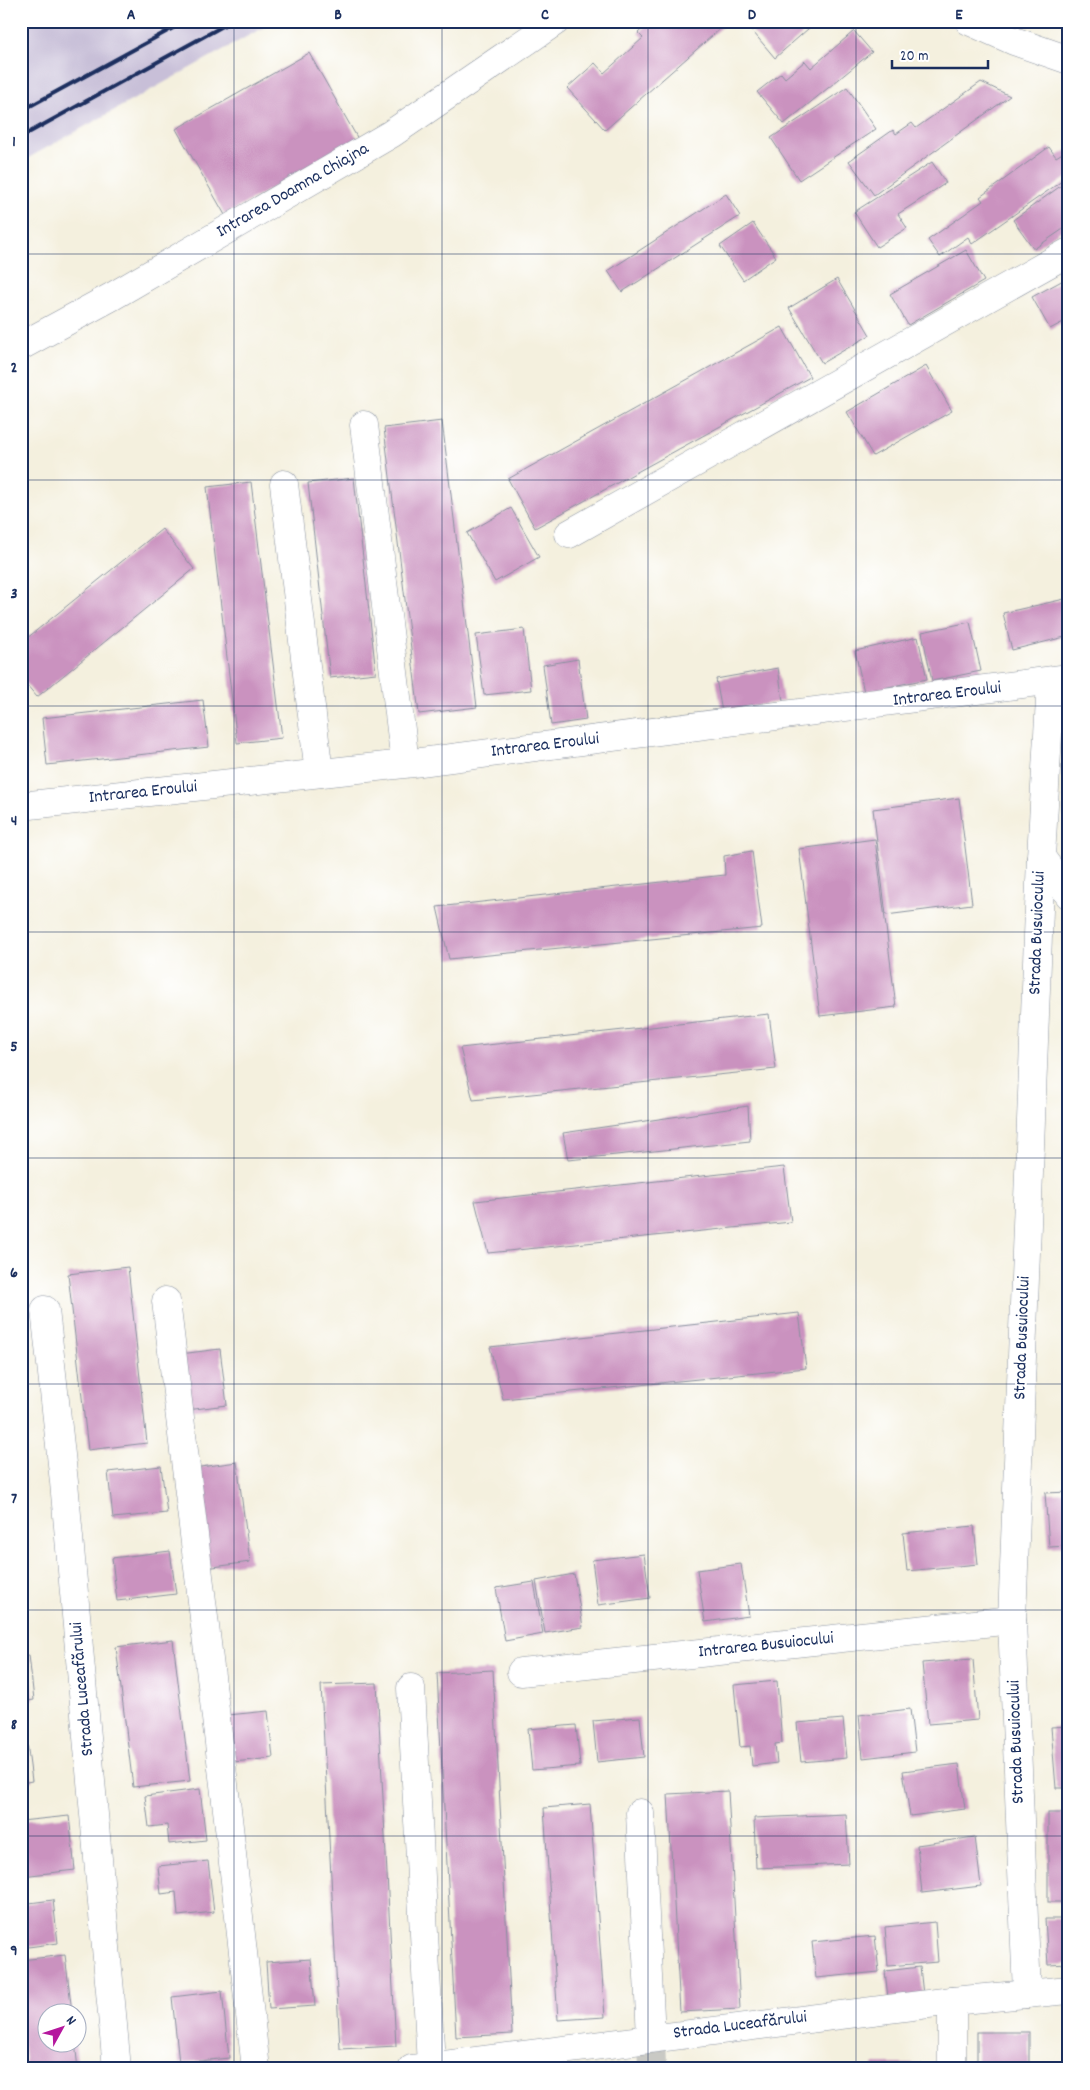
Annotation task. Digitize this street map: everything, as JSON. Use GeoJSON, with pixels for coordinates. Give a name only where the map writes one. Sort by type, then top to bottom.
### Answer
{"type":"FeatureCollection","features":[{"type":"Feature","properties":{"kind":"street","name":"Intrarea Doamna Chiajna"},"geometry":{"type":"LineString","coordinates":[[21,346],[113,296],[391,134],[556,21]]}},
{"type":"Feature","properties":{"kind":"street"},"geometry":{"type":"LineString","coordinates":[[969,21],[1014,41],[1069,60]]}},
{"type":"Feature","properties":{"kind":"street"},"geometry":{"type":"LineString","coordinates":[[569,534],[1069,252]]}},
{"type":"Feature","properties":{"kind":"street"},"geometry":{"type":"LineString","coordinates":[[364,426],[405,763]]}},
{"type":"Feature","properties":{"kind":"street"},"geometry":{"type":"LineString","coordinates":[[284,484],[319,773]]}},
{"type":"Feature","properties":{"kind":"street","name":"Intrarea Eroului"},"geometry":{"type":"LineString","coordinates":[[21,806],[405,763],[1060,680]]}},
{"type":"Feature","properties":{"kind":"street","name":"Strada Busuiocului"},"geometry":{"type":"LineString","coordinates":[[1027,1994],[1012,1620],[1041,857],[1060,680]]}},
{"type":"Feature","properties":{"kind":"street"},"geometry":{"type":"LineString","coordinates":[[1041,857],[1069,895]]}},
{"type":"Feature","properties":{"kind":"street"},"geometry":{"type":"LineString","coordinates":[[166,1300],[256,2069]]}},
{"type":"Feature","properties":{"kind":"street","name":"Strada Luceafărului"},"geometry":{"type":"LineString","coordinates":[[45,1310],[65,1492],[117,2069]]}},
{"type":"Feature","properties":{"kind":"street","name":"Intrarea Busuiocului"},"geometry":{"type":"LineString","coordinates":[[521,1672],[1012,1620]]}},
{"type":"Feature","properties":{"kind":"street"},"geometry":{"type":"LineString","coordinates":[[412,1688],[422,2068]]}},
{"type":"Feature","properties":{"kind":"street"},"geometry":{"type":"LineString","coordinates":[[640,1813],[651,2037]]}},
{"type":"Feature","properties":{"kind":"street","name":"Strada Luceafărului"},"geometry":{"type":"LineString","coordinates":[[422,2068],[651,2037],[952,2001],[1069,1990]]}},
{"type":"Feature","properties":{"kind":"street"},"geometry":{"type":"LineString","coordinates":[[952,2001],[952,2069]]}},
{"type":"Feature","properties":{"kind":"shaded area"},"geometry":{"type":"Polygon","coordinates":[[[21,21],[275,21],[21,162],[21,21]]]}},
{"type":"Feature","properties":{"kind":"building"},"geometry":{"type":"Polygon","coordinates":[[[651,21],[729,21],[605,130],[567,88],[595,63],[604,73],[643,38],[638,33],[651,21]]]}},
{"type":"Feature","properties":{"kind":"building"},"geometry":{"type":"Polygon","coordinates":[[[754,21],[817,21],[775,58],[748,26],[754,21]]]}},
{"type":"Feature","properties":{"kind":"building"},"geometry":{"type":"Polygon","coordinates":[[[854,31],[872,52],[784,124],[757,92],[781,73],[785,78],[805,61],[811,68],[854,31]]]}},
{"type":"Feature","properties":{"kind":"building"},"geometry":{"type":"Polygon","coordinates":[[[309,53],[358,139],[225,215],[176,129],[309,53]]]}},
{"type":"Feature","properties":{"kind":"building"},"geometry":{"type":"Polygon","coordinates":[[[981,82],[1010,96],[874,195],[849,161],[893,130],[896,134],[912,123],[916,128],[981,82]]]}},
{"type":"Feature","properties":{"kind":"building"},"geometry":{"type":"Polygon","coordinates":[[[847,87],[876,129],[799,180],[771,138],[847,87]]]}},
{"type":"Feature","properties":{"kind":"building"},"geometry":{"type":"Polygon","coordinates":[[[1049,147],[1056,157],[1069,149],[1069,176],[972,244],[968,237],[940,257],[928,240],[983,201],[980,197],[1049,147]]]}},
{"type":"Feature","properties":{"kind":"building"},"geometry":{"type":"Polygon","coordinates":[[[932,162],[946,183],[898,214],[907,228],[877,247],[854,212],[932,162]]]}},
{"type":"Feature","properties":{"kind":"building"},"geometry":{"type":"Polygon","coordinates":[[[1069,180],[1069,225],[1034,249],[1013,220],[1069,180]]]}},
{"type":"Feature","properties":{"kind":"building"},"geometry":{"type":"Polygon","coordinates":[[[726,194],[740,216],[622,292],[608,271],[726,194]]]}},
{"type":"Feature","properties":{"kind":"building"},"geometry":{"type":"Polygon","coordinates":[[[753,223],[776,257],[743,280],[720,246],[753,223]]]}},
{"type":"Feature","properties":{"kind":"building"},"geometry":{"type":"Polygon","coordinates":[[[966,250],[984,281],[908,325],[890,294],[966,250]]]}},
{"type":"Feature","properties":{"kind":"building"},"geometry":{"type":"Polygon","coordinates":[[[1069,277],[1069,319],[1050,329],[1032,297],[1069,277]]]}},
{"type":"Feature","properties":{"kind":"building"},"geometry":{"type":"Polygon","coordinates":[[[837,279],[870,335],[822,363],[789,308],[837,279]]]}},
{"type":"Feature","properties":{"kind":"building"},"geometry":{"type":"Polygon","coordinates":[[[782,327],[810,377],[535,528],[508,479],[782,327]]]}},
{"type":"Feature","properties":{"kind":"building"},"geometry":{"type":"Polygon","coordinates":[[[926,366],[952,411],[873,456],[847,412],[926,366]]]}},
{"type":"Feature","properties":{"kind":"building"},"geometry":{"type":"Polygon","coordinates":[[[442,421],[477,707],[419,714],[384,428],[442,421]]]}},
{"type":"Feature","properties":{"kind":"building"},"geometry":{"type":"Polygon","coordinates":[[[354,478],[376,673],[330,678],[308,483],[354,478]]]}},
{"type":"Feature","properties":{"kind":"building"},"geometry":{"type":"Polygon","coordinates":[[[251,482],[282,738],[237,743],[207,487],[251,482]]]}},
{"type":"Feature","properties":{"kind":"building"},"geometry":{"type":"Polygon","coordinates":[[[511,508],[539,557],[495,582],[467,533],[511,508]]]}},
{"type":"Feature","properties":{"kind":"building"},"geometry":{"type":"Polygon","coordinates":[[[162,529],[194,569],[37,697],[21,678],[21,643],[162,529]]]}},
{"type":"Feature","properties":{"kind":"building"},"geometry":{"type":"Polygon","coordinates":[[[1069,598],[1069,636],[1012,650],[1003,613],[1069,598]]]}},
{"type":"Feature","properties":{"kind":"building"},"geometry":{"type":"Polygon","coordinates":[[[970,622],[981,671],[932,681],[922,632],[970,622]]]}},
{"type":"Feature","properties":{"kind":"building"},"geometry":{"type":"Polygon","coordinates":[[[524,629],[531,690],[484,695],[476,635],[524,629]]]}},
{"type":"Feature","properties":{"kind":"building"},"geometry":{"type":"Polygon","coordinates":[[[918,637],[927,679],[864,692],[855,651],[918,637]]]}},
{"type":"Feature","properties":{"kind":"building"},"geometry":{"type":"Polygon","coordinates":[[[578,659],[586,720],[551,725],[543,665],[578,659]]]}},
{"type":"Feature","properties":{"kind":"building"},"geometry":{"type":"Polygon","coordinates":[[[778,668],[783,701],[722,712],[716,679],[778,668]]]}},
{"type":"Feature","properties":{"kind":"building"},"geometry":{"type":"Polygon","coordinates":[[[203,700],[209,747],[47,765],[42,718],[203,700]]]}},
{"type":"Feature","properties":{"kind":"building"},"geometry":{"type":"Polygon","coordinates":[[[959,798],[972,904],[886,915],[873,809],[959,798]]]}},
{"type":"Feature","properties":{"kind":"building"},"geometry":{"type":"Polygon","coordinates":[[[875,839],[896,1007],[820,1016],[799,849],[875,839]]]}},
{"type":"Feature","properties":{"kind":"building"},"geometry":{"type":"Polygon","coordinates":[[[752,851],[762,928],[449,959],[437,907],[725,875],[724,856],[752,851]]]}},
{"type":"Feature","properties":{"kind":"building"},"geometry":{"type":"Polygon","coordinates":[[[769,1014],[776,1069],[473,1100],[460,1048],[769,1014]]]}},
{"type":"Feature","properties":{"kind":"building"},"geometry":{"type":"Polygon","coordinates":[[[748,1106],[750,1141],[568,1160],[563,1133],[748,1106]]]}},
{"type":"Feature","properties":{"kind":"building"},"geometry":{"type":"Polygon","coordinates":[[[784,1167],[791,1222],[488,1253],[475,1201],[784,1167]]]}},
{"type":"Feature","properties":{"kind":"building"},"geometry":{"type":"Polygon","coordinates":[[[128,1267],[147,1443],[88,1450],[68,1274],[128,1267]]]}},
{"type":"Feature","properties":{"kind":"building"},"geometry":{"type":"Polygon","coordinates":[[[799,1313],[806,1368],[503,1399],[490,1347],[799,1313]]]}},
{"type":"Feature","properties":{"kind":"building"},"geometry":{"type":"Polygon","coordinates":[[[220,1349],[227,1405],[187,1410],[180,1354],[220,1349]]]}},
{"type":"Feature","properties":{"kind":"building"},"geometry":{"type":"Polygon","coordinates":[[[237,1462],[250,1562],[206,1568],[193,1468],[237,1462]]]}},
{"type":"Feature","properties":{"kind":"building"},"geometry":{"type":"Polygon","coordinates":[[[161,1466],[167,1513],[113,1518],[108,1472],[161,1466]]]}},
{"type":"Feature","properties":{"kind":"building"},"geometry":{"type":"Polygon","coordinates":[[[1069,1492],[1069,1546],[1049,1547],[1045,1493],[1069,1492]]]}},
{"type":"Feature","properties":{"kind":"building"},"geometry":{"type":"Polygon","coordinates":[[[974,1526],[978,1564],[907,1571],[903,1533],[974,1526]]]}},
{"type":"Feature","properties":{"kind":"building"},"geometry":{"type":"Polygon","coordinates":[[[170,1551],[176,1594],[117,1601],[112,1558],[170,1551]]]}},
{"type":"Feature","properties":{"kind":"building"},"geometry":{"type":"Polygon","coordinates":[[[644,1554],[650,1598],[598,1605],[592,1560],[644,1554]]]}},
{"type":"Feature","properties":{"kind":"building"},"geometry":{"type":"Polygon","coordinates":[[[741,1564],[749,1616],[705,1622],[697,1570],[741,1564]]]}},
{"type":"Feature","properties":{"kind":"building"},"geometry":{"type":"Polygon","coordinates":[[[574,1574],[583,1627],[545,1633],[536,1581],[574,1574]]]}},
{"type":"Feature","properties":{"kind":"building"},"geometry":{"type":"Polygon","coordinates":[[[534,1582],[543,1634],[505,1641],[496,1588],[534,1582]]]}},
{"type":"Feature","properties":{"kind":"building"},"geometry":{"type":"Polygon","coordinates":[[[173,1640],[190,1781],[133,1787],[116,1647],[173,1640]]]}},
{"type":"Feature","properties":{"kind":"building"},"geometry":{"type":"Polygon","coordinates":[[[29,1655],[34,1700],[21,1702],[21,1656],[29,1655]]]}},
{"type":"Feature","properties":{"kind":"building"},"geometry":{"type":"Polygon","coordinates":[[[973,1659],[978,1720],[928,1724],[922,1663],[973,1659]]]}},
{"type":"Feature","properties":{"kind":"building"},"geometry":{"type":"Polygon","coordinates":[[[493,1670],[512,2034],[456,2037],[437,1673],[493,1670]]]}},
{"type":"Feature","properties":{"kind":"building"},"geometry":{"type":"Polygon","coordinates":[[[777,1681],[782,1743],[775,1744],[777,1763],[752,1766],[750,1746],[740,1747],[734,1685],[777,1681]]]}},
{"type":"Feature","properties":{"kind":"building"},"geometry":{"type":"Polygon","coordinates":[[[377,1683],[396,2046],[340,2049],[321,1685],[377,1683]]]}},
{"type":"Feature","properties":{"kind":"building"},"geometry":{"type":"Polygon","coordinates":[[[910,1709],[915,1752],[863,1758],[859,1715],[910,1709]]]}},
{"type":"Feature","properties":{"kind":"building"},"geometry":{"type":"Polygon","coordinates":[[[268,1711],[273,1758],[233,1762],[228,1715],[268,1711]]]}},
{"type":"Feature","properties":{"kind":"building"},"geometry":{"type":"Polygon","coordinates":[[[640,1717],[644,1757],[597,1762],[593,1721],[640,1717]]]}},
{"type":"Feature","properties":{"kind":"building"},"geometry":{"type":"Polygon","coordinates":[[[843,1719],[847,1758],[801,1762],[797,1723],[843,1719]]]}},
{"type":"Feature","properties":{"kind":"building"},"geometry":{"type":"Polygon","coordinates":[[[576,1725],[580,1766],[532,1770],[528,1729],[576,1725]]]}},
{"type":"Feature","properties":{"kind":"building"},"geometry":{"type":"Polygon","coordinates":[[[1069,1726],[1069,1788],[1056,1788],[1051,1727],[1069,1726]]]}},
{"type":"Feature","properties":{"kind":"building"},"geometry":{"type":"Polygon","coordinates":[[[26,1735],[32,1781],[21,1783],[21,1736],[26,1735]]]}},
{"type":"Feature","properties":{"kind":"building"},"geometry":{"type":"Polygon","coordinates":[[[959,1764],[965,1809],[910,1816],[903,1771],[959,1764]]]}},
{"type":"Feature","properties":{"kind":"building"},"geometry":{"type":"Polygon","coordinates":[[[200,1789],[206,1840],[169,1844],[167,1825],[149,1827],[145,1796],[200,1789]]]}},
{"type":"Feature","properties":{"kind":"building"},"geometry":{"type":"Polygon","coordinates":[[[728,1791],[740,2009],[680,2012],[668,1794],[728,1791]]]}},
{"type":"Feature","properties":{"kind":"building"},"geometry":{"type":"Polygon","coordinates":[[[590,1804],[605,2017],[558,2020],[544,1808],[590,1804]]]}},
{"type":"Feature","properties":{"kind":"building"},"geometry":{"type":"Polygon","coordinates":[[[1048,1813],[1069,1813],[1069,1902],[1048,1902],[1048,1813]]]}},
{"type":"Feature","properties":{"kind":"building"},"geometry":{"type":"Polygon","coordinates":[[[846,1814],[849,1864],[756,1868],[754,1818],[846,1814]]]}},
{"type":"Feature","properties":{"kind":"building"},"geometry":{"type":"Polygon","coordinates":[[[69,1816],[75,1870],[22,1876],[21,1821],[69,1816]]]}},
{"type":"Feature","properties":{"kind":"building"},"geometry":{"type":"Polygon","coordinates":[[[975,1837],[981,1886],[922,1893],[917,1845],[975,1837]]]}},
{"type":"Feature","properties":{"kind":"building"},"geometry":{"type":"Polygon","coordinates":[[[208,1861],[214,1912],[178,1916],[176,1892],[161,1894],[158,1866],[208,1861]]]}},
{"type":"Feature","properties":{"kind":"building"},"geometry":{"type":"Polygon","coordinates":[[[53,1900],[58,1943],[21,1948],[21,1904],[53,1900]]]}},
{"type":"Feature","properties":{"kind":"building"},"geometry":{"type":"Polygon","coordinates":[[[1045,1919],[1069,1919],[1069,1964],[1048,1965],[1045,1919]]]}},
{"type":"Feature","properties":{"kind":"building"},"geometry":{"type":"Polygon","coordinates":[[[935,1922],[938,1962],[888,1966],[885,1927],[935,1922]]]}},
{"type":"Feature","properties":{"kind":"building"},"geometry":{"type":"Polygon","coordinates":[[[875,1936],[879,1972],[816,1978],[812,1942],[875,1936]]]}},
{"type":"Feature","properties":{"kind":"building"},"geometry":{"type":"Polygon","coordinates":[[[65,1955],[71,2002],[38,2002],[38,2052],[76,2052],[78,2069],[26,2069],[21,2025],[21,1960],[65,1955]]]}},
{"type":"Feature","properties":{"kind":"building"},"geometry":{"type":"Polygon","coordinates":[[[311,1959],[315,2006],[269,2009],[266,1962],[311,1959]]]}},
{"type":"Feature","properties":{"kind":"building"},"geometry":{"type":"Polygon","coordinates":[[[920,1967],[923,1995],[888,1998],[885,1971],[920,1967]]]}},
{"type":"Feature","properties":{"kind":"building"},"geometry":{"type":"Polygon","coordinates":[[[222,1991],[229,2058],[179,2063],[172,1997],[222,1991]]]}},
{"type":"Feature","properties":{"kind":"building"},"geometry":{"type":"Polygon","coordinates":[[[977,2032],[1029,2032],[1029,2069],[977,2069],[977,2032]]]}},
{"type":"Feature","properties":{"kind":"building"},"geometry":{"type":"Polygon","coordinates":[[[874,2064],[928,2064],[928,2069],[874,2069],[874,2064]]]}},
{"type":"Feature","properties":{"kind":"tunnel"},"geometry":{"type":"LineString","coordinates":[[651,2037],[652,2069]]}},
{"type":"Feature","properties":{"kind":"railway"},"geometry":{"type":"LineString","coordinates":[[21,111],[186,21]]}},
{"type":"Feature","properties":{"kind":"railway"},"geometry":{"type":"LineString","coordinates":[[21,137],[232,21]]}}]}
